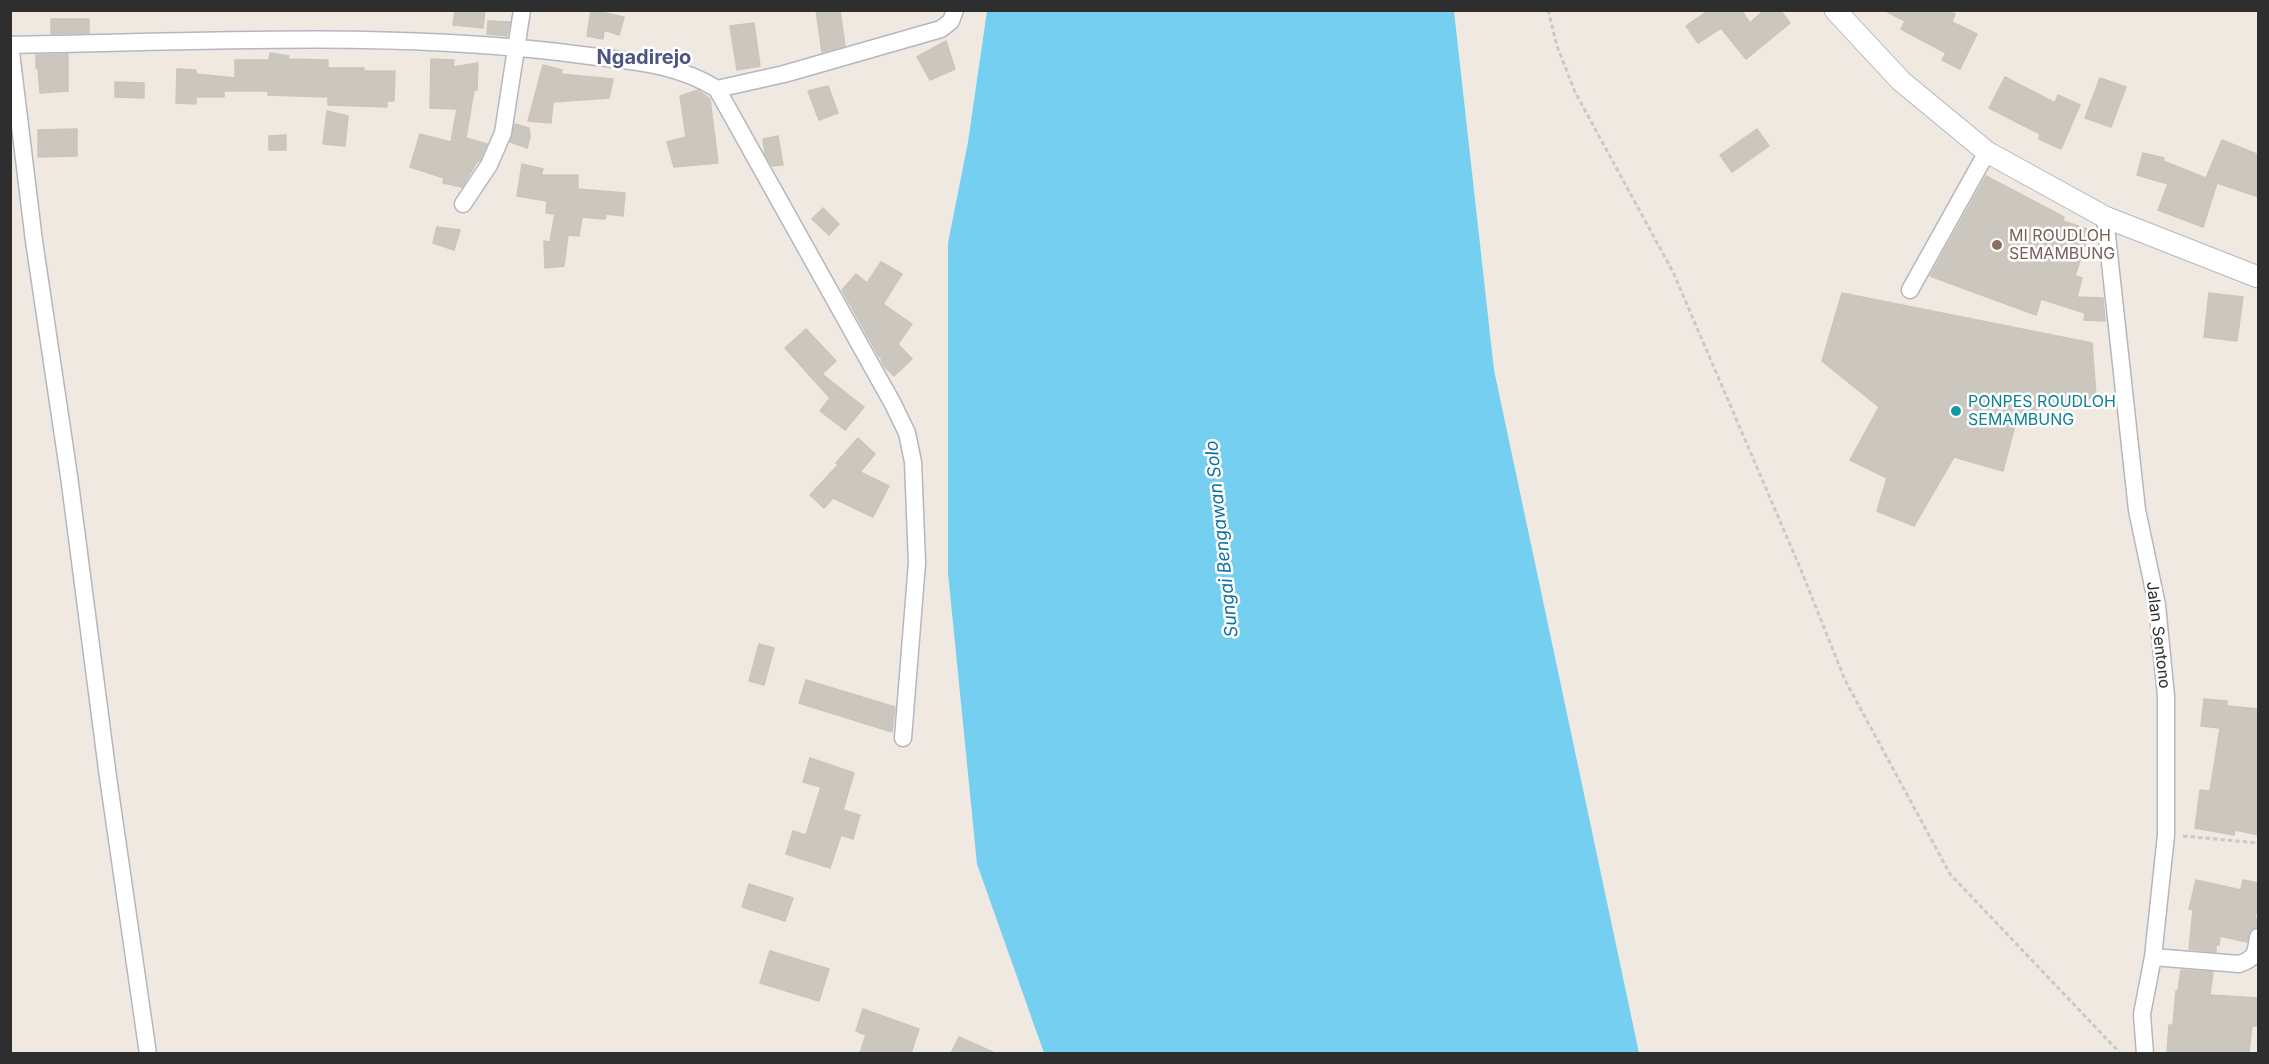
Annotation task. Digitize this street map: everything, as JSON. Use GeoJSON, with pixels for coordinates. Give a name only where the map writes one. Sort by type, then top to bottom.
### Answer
{"type":"FeatureCollection","features":[{"type":"Feature","properties":{"kind":"street"},"geometry":{"type":"LineString","coordinates":[[463,204],[489,165],[503,133],[522,10]]}},
{"type":"Feature","properties":{"kind":"street"},"geometry":{"type":"LineString","coordinates":[[717,89],[784,74],[941,29],[951,21],[955,10]]}},
{"type":"Feature","properties":{"kind":"street"},"geometry":{"type":"LineString","coordinates":[[1835,10],[1863,43],[1901,81],[1987,152],[2105,217],[2259,277]]}},
{"type":"Feature","properties":{"kind":"street"},"geometry":{"type":"LineString","coordinates":[[148,1053],[34,241],[11,44],[370,41],[517,46],[658,65],[698,78],[717,89],[907,433],[913,462],[917,563],[903,738]]}},
{"type":"Feature","properties":{"kind":"street"},"geometry":{"type":"LineString","coordinates":[[1910,290],[1987,152]]}},
{"type":"Feature","properties":{"kind":"street","name":"Jalan Sentono"},"geometry":{"type":"LineString","coordinates":[[2105,217],[2137,510],[2157,604],[2166,696],[2166,835],[2153,957],[2142,1014],[2145,1053]]}},
{"type":"Feature","properties":{"kind":"street"},"geometry":{"type":"LineString","coordinates":[[2153,957],[2239,963],[2250,960],[2256,954],[2259,937]]}},
{"type":"Feature","properties":{"kind":"path"},"geometry":{"type":"LineString","coordinates":[[1548,10],[1557,46],[1575,92],[1673,272],[1801,570],[1845,680],[1950,874],[2121,1053]]}},
{"type":"Feature","properties":{"kind":"path"},"geometry":{"type":"LineString","coordinates":[[2166,835],[2259,843]]}},
{"type":"Feature","properties":{"kind":"water","name":"Sungai Bengawan Solo"},"geometry":{"type":"Polygon","coordinates":[[[987,11],[1454,11],[1494,370],[1639,1053],[1044,1053],[977,864],[948,573],[948,243],[968,142],[987,11]]]}},
{"type":"Feature","properties":{"kind":"building"},"geometry":{"type":"Polygon","coordinates":[[[455,10],[485,10],[483,28],[453,25],[455,10]]]}},
{"type":"Feature","properties":{"kind":"building"},"geometry":{"type":"Polygon","coordinates":[[[591,10],[624,17],[619,35],[604,30],[603,39],[587,36],[591,10]]]}},
{"type":"Feature","properties":{"kind":"building"},"geometry":{"type":"Polygon","coordinates":[[[816,10],[840,10],[845,46],[822,52],[816,10]]]}},
{"type":"Feature","properties":{"kind":"building"},"geometry":{"type":"Polygon","coordinates":[[[1709,10],[1741,10],[1750,23],[1764,10],[1780,10],[1790,23],[1746,59],[1721,28],[1698,43],[1686,26],[1709,10]]]}},
{"type":"Feature","properties":{"kind":"building"},"geometry":{"type":"Polygon","coordinates":[[[1884,10],[1947,10],[1955,14],[1952,22],[1977,34],[1960,69],[1942,60],[1946,53],[1901,29],[1905,21],[1884,10]]]}},
{"type":"Feature","properties":{"kind":"building"},"geometry":{"type":"Polygon","coordinates":[[[51,19],[89,19],[89,33],[51,34],[51,19]]]}},
{"type":"Feature","properties":{"kind":"building"},"geometry":{"type":"Polygon","coordinates":[[[488,21],[510,22],[507,36],[487,34],[488,21]]]}},
{"type":"Feature","properties":{"kind":"building"},"geometry":{"type":"Polygon","coordinates":[[[754,23],[760,66],[737,70],[730,26],[754,23]]]}},
{"type":"Feature","properties":{"kind":"building"},"geometry":{"type":"Polygon","coordinates":[[[946,41],[955,69],[930,80],[917,57],[946,41]]]}},
{"type":"Feature","properties":{"kind":"building"},"geometry":{"type":"Polygon","coordinates":[[[270,53],[289,56],[288,59],[328,60],[328,68],[395,71],[394,101],[387,101],[387,107],[328,105],[328,97],[268,95],[268,91],[224,91],[224,97],[196,97],[196,104],[176,103],[177,69],[196,70],[196,74],[235,78],[235,60],[269,60],[270,53]]]}},
{"type":"Feature","properties":{"kind":"building"},"geometry":{"type":"Polygon","coordinates":[[[68,54],[68,91],[40,93],[36,55],[68,54]]]}},
{"type":"Feature","properties":{"kind":"building"},"geometry":{"type":"Polygon","coordinates":[[[431,59],[454,60],[453,67],[478,63],[477,90],[474,90],[466,138],[487,144],[480,160],[462,187],[443,183],[444,178],[410,167],[420,134],[451,142],[457,109],[430,108],[431,59]]]}},
{"type":"Feature","properties":{"kind":"building"},"geometry":{"type":"Polygon","coordinates":[[[543,65],[562,70],[561,74],[613,79],[609,98],[553,102],[551,123],[528,121],[543,65]]]}},
{"type":"Feature","properties":{"kind":"building"},"geometry":{"type":"Polygon","coordinates":[[[2005,77],[2055,103],[2058,95],[2080,105],[2061,149],[2039,139],[2040,134],[1989,108],[2005,77]]]}},
{"type":"Feature","properties":{"kind":"building"},"geometry":{"type":"Polygon","coordinates":[[[2100,78],[2126,87],[2111,127],[2085,118],[2100,78]]]}},
{"type":"Feature","properties":{"kind":"building"},"geometry":{"type":"Polygon","coordinates":[[[115,82],[144,83],[144,98],[115,97],[115,82]]]}},
{"type":"Feature","properties":{"kind":"building"},"geometry":{"type":"Polygon","coordinates":[[[828,86],[838,113],[819,120],[808,91],[828,86]]]}},
{"type":"Feature","properties":{"kind":"building"},"geometry":{"type":"Polygon","coordinates":[[[698,90],[710,99],[718,163],[674,167],[667,142],[686,137],[680,96],[698,90]]]}},
{"type":"Feature","properties":{"kind":"building"},"geometry":{"type":"Polygon","coordinates":[[[327,111],[348,116],[345,146],[323,144],[327,111]]]}},
{"type":"Feature","properties":{"kind":"building"},"geometry":{"type":"Polygon","coordinates":[[[515,124],[529,128],[530,137],[527,148],[510,142],[515,124]]]}},
{"type":"Feature","properties":{"kind":"building"},"geometry":{"type":"Polygon","coordinates":[[[77,129],[77,156],[38,157],[38,130],[77,129]]]}},
{"type":"Feature","properties":{"kind":"building"},"geometry":{"type":"Polygon","coordinates":[[[1757,129],[1769,146],[1732,172],[1720,155],[1757,129]]]}},
{"type":"Feature","properties":{"kind":"building"},"geometry":{"type":"Polygon","coordinates":[[[286,135],[286,150],[269,150],[269,136],[286,135]]]}},
{"type":"Feature","properties":{"kind":"building"},"geometry":{"type":"Polygon","coordinates":[[[778,136],[783,165],[772,166],[765,154],[763,139],[778,136]]]}},
{"type":"Feature","properties":{"kind":"building"},"geometry":{"type":"Polygon","coordinates":[[[2222,140],[2259,155],[2259,197],[2217,183],[2203,227],[2158,210],[2168,184],[2137,175],[2143,153],[2164,158],[2163,161],[2211,180],[2206,178],[2222,140]]]}},
{"type":"Feature","properties":{"kind":"building"},"geometry":{"type":"Polygon","coordinates":[[[522,164],[543,169],[541,175],[578,175],[578,189],[625,193],[623,216],[606,214],[605,219],[582,217],[579,236],[568,235],[564,266],[545,268],[544,241],[550,242],[555,214],[546,213],[547,201],[517,196],[522,164]]]}},
{"type":"Feature","properties":{"kind":"building","name":"MI ROUDLOH SEMAMBUNG"},"geometry":{"type":"Polygon","coordinates":[[[1986,176],[2064,217],[2063,221],[2090,230],[2075,276],[2082,278],[2077,297],[2103,298],[2105,321],[2084,320],[2085,313],[2041,299],[2036,315],[1930,276],[1986,176]]]}},
{"type":"Feature","properties":{"kind":"building"},"geometry":{"type":"Polygon","coordinates":[[[823,208],[839,224],[829,235],[812,219],[823,208]]]}},
{"type":"Feature","properties":{"kind":"building"},"geometry":{"type":"Polygon","coordinates":[[[437,227],[460,230],[454,250],[433,243],[437,227]]]}},
{"type":"Feature","properties":{"kind":"building"},"geometry":{"type":"Polygon","coordinates":[[[881,262],[902,274],[883,304],[912,324],[898,344],[912,359],[894,376],[884,366],[842,290],[856,274],[867,283],[881,262]]]}},
{"type":"Feature","properties":{"kind":"building","name":"PONPES ROUDLOH SEMAMBUNG"},"geometry":{"type":"Polygon","coordinates":[[[1842,293],[2092,343],[2096,397],[2018,414],[2003,471],[1954,457],[1914,526],[1877,511],[1887,478],[1850,460],[1879,407],[1822,361],[1842,293]]]}},
{"type":"Feature","properties":{"kind":"building"},"geometry":{"type":"Polygon","coordinates":[[[2209,293],[2243,297],[2237,341],[2204,337],[2209,293]]]}},
{"type":"Feature","properties":{"kind":"building"},"geometry":{"type":"Polygon","coordinates":[[[806,329],[836,361],[822,374],[864,407],[845,430],[820,411],[830,398],[785,348],[806,329]]]}},
{"type":"Feature","properties":{"kind":"building"},"geometry":{"type":"Polygon","coordinates":[[[858,438],[875,454],[860,472],[889,486],[873,517],[833,498],[824,508],[810,495],[838,465],[836,463],[858,438]]]}},
{"type":"Feature","properties":{"kind":"building"},"geometry":{"type":"Polygon","coordinates":[[[759,644],[774,648],[764,685],[749,681],[759,644]]]}},
{"type":"Feature","properties":{"kind":"building"},"geometry":{"type":"Polygon","coordinates":[[[806,680],[895,707],[892,732],[799,703],[806,680]]]}},
{"type":"Feature","properties":{"kind":"building"},"geometry":{"type":"Polygon","coordinates":[[[2204,699],[2227,701],[2227,706],[2259,709],[2259,835],[2235,830],[2234,835],[2195,828],[2200,790],[2210,791],[2220,728],[2201,726],[2204,699]]]}},
{"type":"Feature","properties":{"kind":"building"},"geometry":{"type":"Polygon","coordinates":[[[810,758],[854,773],[843,810],[860,815],[853,839],[841,835],[830,868],[786,854],[793,831],[806,835],[821,787],[803,782],[810,758]]]}},
{"type":"Feature","properties":{"kind":"building"},"geometry":{"type":"Polygon","coordinates":[[[2196,880],[2241,890],[2243,880],[2259,883],[2259,901],[2255,918],[2259,919],[2259,927],[2250,930],[2247,942],[2220,936],[2216,952],[2189,949],[2193,910],[2189,909],[2196,880]]]}},
{"type":"Feature","properties":{"kind":"building"},"geometry":{"type":"Polygon","coordinates":[[[749,884],[793,898],[785,921],[742,907],[749,884]]]}},
{"type":"Feature","properties":{"kind":"building"},"geometry":{"type":"Polygon","coordinates":[[[770,951],[829,969],[819,1001],[760,983],[770,951]]]}},
{"type":"Feature","properties":{"kind":"building"},"geometry":{"type":"Polygon","coordinates":[[[2181,970],[2213,972],[2210,995],[2259,998],[2259,1026],[2252,1026],[2249,1053],[2167,1053],[2169,1025],[2173,1025],[2176,991],[2178,991],[2181,970]]]}},
{"type":"Feature","properties":{"kind":"building"},"geometry":{"type":"Polygon","coordinates":[[[863,1009],[919,1029],[911,1053],[860,1053],[866,1035],[856,1031],[863,1009]]]}},
{"type":"Feature","properties":{"kind":"building"},"geometry":{"type":"Polygon","coordinates":[[[959,1037],[995,1053],[951,1053],[959,1037]]]}},
{"type":"Feature","properties":{"kind":"place","name":"MI ROUDLOH SEMAMBUNG"},"geometry":{"type":"Point","coordinates":[1997,245]}},
{"type":"Feature","properties":{"kind":"place","name":"PONPES ROUDLOH SEMAMBUNG"},"geometry":{"type":"Point","coordinates":[1956,411]}},
{"type":"Feature","properties":{"kind":"district","name":"Ngadirejo"},"geometry":{"type":"Point","coordinates":[644,58]}}]}
